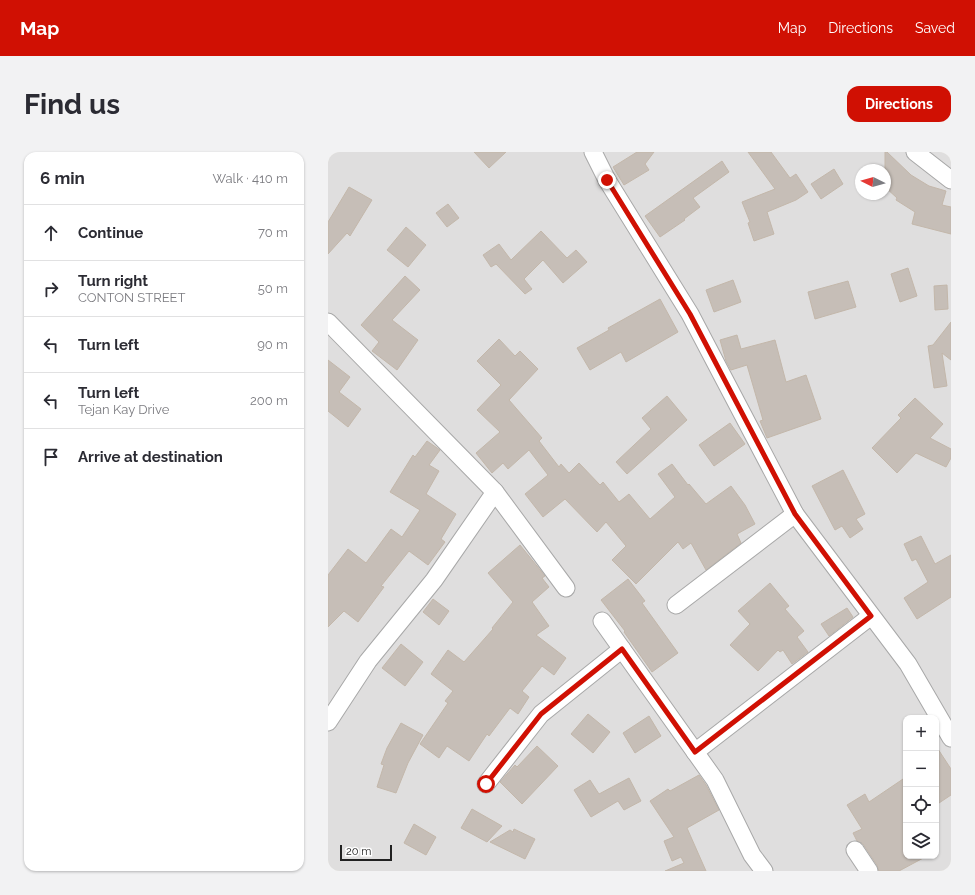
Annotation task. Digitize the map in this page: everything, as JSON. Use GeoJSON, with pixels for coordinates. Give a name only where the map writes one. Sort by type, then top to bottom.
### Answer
{"type":"FeatureCollection","features":[{"type":"Feature","properties":{"kind":"street"},"geometry":{"type":"LineString","coordinates":[[593,152],[607,180],[690,314],[795,514],[908,664],[951,738]]}},
{"type":"Feature","properties":{"kind":"street"},"geometry":{"type":"LineString","coordinates":[[915,152],[951,180]]}},
{"type":"Feature","properties":{"kind":"street"},"geometry":{"type":"LineString","coordinates":[[328,322],[494,492],[566,588]]}},
{"type":"Feature","properties":{"kind":"street"},"geometry":{"type":"LineString","coordinates":[[328,722],[368,661],[434,580],[494,492]]}},
{"type":"Feature","properties":{"kind":"street"},"geometry":{"type":"LineString","coordinates":[[676,605],[795,514]]}},
{"type":"Feature","properties":{"kind":"street"},"geometry":{"type":"LineString","coordinates":[[695,752],[871,616]]}},
{"type":"Feature","properties":{"kind":"street"},"geometry":{"type":"LineString","coordinates":[[602,621],[715,780],[752,855],[764,871]]}},
{"type":"Feature","properties":{"kind":"street"},"geometry":{"type":"LineString","coordinates":[[486,784],[541,714],[622,649]]}},
{"type":"Feature","properties":{"kind":"street"},"geometry":{"type":"LineString","coordinates":[[855,850],[869,871]]}},
{"type":"Feature","properties":{"kind":"shaded area"},"geometry":{"type":"Polygon","coordinates":[[[328,152],[951,152],[951,871],[328,871],[328,152]]]}},
{"type":"Feature","properties":{"kind":"building"},"geometry":{"type":"Polygon","coordinates":[[[474,152],[506,152],[489,168],[474,152]]]}},
{"type":"Feature","properties":{"kind":"building"},"geometry":{"type":"Polygon","coordinates":[[[637,152],[654,152],[645,164],[649,170],[624,185],[613,167],[637,152]]]}},
{"type":"Feature","properties":{"kind":"building"},"geometry":{"type":"Polygon","coordinates":[[[748,152],[771,152],[790,178],[796,174],[808,192],[796,200],[767,212],[774,234],[754,241],[748,223],[750,222],[742,202],[775,189],[748,152]]]}},
{"type":"Feature","properties":{"kind":"building"},"geometry":{"type":"Polygon","coordinates":[[[885,152],[887,152],[911,175],[929,186],[946,191],[942,205],[951,207],[951,234],[912,224],[915,212],[896,200],[897,198],[891,192],[891,164],[885,164],[885,152]]]}},
{"type":"Feature","properties":{"kind":"building"},"geometry":{"type":"Polygon","coordinates":[[[722,161],[729,172],[693,198],[700,207],[684,219],[685,220],[660,237],[645,216],[722,161]]]}},
{"type":"Feature","properties":{"kind":"building"},"geometry":{"type":"Polygon","coordinates":[[[834,169],[843,184],[821,199],[811,184],[834,169]]]}},
{"type":"Feature","properties":{"kind":"building"},"geometry":{"type":"Polygon","coordinates":[[[349,187],[372,200],[350,236],[347,233],[328,254],[328,222],[349,187]]]}},
{"type":"Feature","properties":{"kind":"building"},"geometry":{"type":"Polygon","coordinates":[[[448,204],[459,218],[447,227],[436,213],[448,204]]]}},
{"type":"Feature","properties":{"kind":"building"},"geometry":{"type":"Polygon","coordinates":[[[406,227],[426,245],[408,267],[387,250],[406,227]]]}},
{"type":"Feature","properties":{"kind":"building"},"geometry":{"type":"Polygon","coordinates":[[[541,231],[567,258],[576,250],[587,262],[563,283],[543,260],[524,279],[532,289],[525,294],[496,264],[491,267],[483,255],[499,244],[511,260],[541,231]]]}},
{"type":"Feature","properties":{"kind":"building"},"geometry":{"type":"Polygon","coordinates":[[[908,268],[917,296],[900,302],[891,274],[908,268]]]}},
{"type":"Feature","properties":{"kind":"building"},"geometry":{"type":"Polygon","coordinates":[[[405,276],[420,290],[392,320],[418,340],[397,370],[372,351],[379,342],[361,325],[405,276]]]}},
{"type":"Feature","properties":{"kind":"building"},"geometry":{"type":"Polygon","coordinates":[[[733,280],[741,302],[714,312],[706,290],[733,280]]]}},
{"type":"Feature","properties":{"kind":"building"},"geometry":{"type":"Polygon","coordinates":[[[848,281],[856,307],[815,319],[808,292],[848,281]]]}},
{"type":"Feature","properties":{"kind":"building"},"geometry":{"type":"Polygon","coordinates":[[[947,285],[948,309],[935,310],[934,286],[947,285]]]}},
{"type":"Feature","properties":{"kind":"building"},"geometry":{"type":"Polygon","coordinates":[[[660,299],[678,332],[626,362],[621,352],[590,370],[577,348],[609,330],[608,328],[660,299]]]}},
{"type":"Feature","properties":{"kind":"building"},"geometry":{"type":"Polygon","coordinates":[[[951,322],[951,360],[942,353],[947,386],[934,388],[928,346],[933,345],[951,322]]]}},
{"type":"Feature","properties":{"kind":"building"},"geometry":{"type":"Polygon","coordinates":[[[737,335],[741,349],[775,340],[786,382],[806,375],[821,419],[767,438],[760,421],[763,420],[747,365],[731,370],[726,361],[720,340],[737,335]]]}},
{"type":"Feature","properties":{"kind":"building"},"geometry":{"type":"Polygon","coordinates":[[[499,339],[515,356],[520,351],[538,369],[509,400],[542,438],[539,441],[559,467],[561,464],[569,473],[579,463],[600,485],[603,482],[619,502],[629,494],[650,519],[675,497],[658,474],[672,464],[688,485],[689,484],[706,504],[731,486],[745,505],[755,524],[737,534],[741,543],[706,570],[691,543],[683,549],[678,542],[636,584],[612,560],[626,546],[606,522],[597,532],[565,499],[543,517],[525,494],[548,475],[529,450],[508,469],[503,463],[492,473],[476,453],[500,432],[477,410],[501,385],[477,361],[499,339]]]}},
{"type":"Feature","properties":{"kind":"building"},"geometry":{"type":"Polygon","coordinates":[[[328,360],[350,377],[339,392],[361,409],[348,427],[328,411],[328,360]]]}},
{"type":"Feature","properties":{"kind":"building"},"geometry":{"type":"Polygon","coordinates":[[[667,396],[687,420],[627,474],[616,462],[651,429],[642,418],[667,396]]]}},
{"type":"Feature","properties":{"kind":"building"},"geometry":{"type":"Polygon","coordinates":[[[915,398],[943,424],[930,438],[951,449],[951,458],[946,467],[916,453],[897,473],[872,448],[901,418],[898,415],[915,398]]]}},
{"type":"Feature","properties":{"kind":"building"},"geometry":{"type":"Polygon","coordinates":[[[730,423],[745,444],[714,466],[699,445],[730,423]]]}},
{"type":"Feature","properties":{"kind":"building"},"geometry":{"type":"Polygon","coordinates":[[[427,441],[440,450],[429,465],[439,471],[426,494],[456,514],[441,539],[445,542],[428,565],[409,551],[381,586],[384,587],[358,622],[344,611],[328,627],[328,575],[348,549],[366,563],[391,529],[402,537],[420,510],[390,492],[413,455],[415,457],[427,441]]]}},
{"type":"Feature","properties":{"kind":"building"},"geometry":{"type":"Polygon","coordinates":[[[843,470],[865,514],[856,519],[863,529],[850,538],[842,526],[835,530],[812,486],[843,470]]]}},
{"type":"Feature","properties":{"kind":"building"},"geometry":{"type":"Polygon","coordinates":[[[921,536],[935,564],[951,555],[951,597],[917,619],[904,598],[928,582],[916,559],[912,561],[904,544],[921,536]]]}},
{"type":"Feature","properties":{"kind":"building"},"geometry":{"type":"Polygon","coordinates":[[[520,545],[545,576],[542,578],[549,587],[532,602],[549,626],[536,635],[566,658],[554,675],[542,666],[522,691],[529,697],[518,714],[510,708],[489,736],[487,734],[469,761],[447,746],[439,758],[420,744],[448,703],[445,701],[453,691],[431,674],[448,650],[464,662],[493,629],[492,628],[513,602],[488,573],[520,545]]]}},
{"type":"Feature","properties":{"kind":"building"},"geometry":{"type":"Polygon","coordinates":[[[628,579],[645,601],[642,603],[678,653],[652,672],[624,632],[625,631],[601,600],[628,579]]]}},
{"type":"Feature","properties":{"kind":"building"},"geometry":{"type":"Polygon","coordinates":[[[770,583],[789,606],[785,609],[804,631],[797,637],[808,652],[792,664],[783,650],[780,652],[778,650],[758,671],[730,645],[750,624],[738,611],[770,583]]]}},
{"type":"Feature","properties":{"kind":"building"},"geometry":{"type":"Polygon","coordinates":[[[433,599],[449,611],[439,625],[423,612],[433,599]]]}},
{"type":"Feature","properties":{"kind":"building"},"geometry":{"type":"Polygon","coordinates":[[[847,608],[853,617],[829,636],[821,624],[847,608]]]}},
{"type":"Feature","properties":{"kind":"building"},"geometry":{"type":"Polygon","coordinates":[[[401,644],[423,662],[405,686],[382,668],[401,644]]]}},
{"type":"Feature","properties":{"kind":"building"},"geometry":{"type":"Polygon","coordinates":[[[588,714],[610,732],[593,753],[571,734],[588,714]]]}},
{"type":"Feature","properties":{"kind":"building"},"geometry":{"type":"Polygon","coordinates":[[[649,716],[661,736],[635,753],[623,733],[649,716]]]}},
{"type":"Feature","properties":{"kind":"building"},"geometry":{"type":"Polygon","coordinates":[[[401,723],[423,735],[408,763],[396,793],[377,787],[384,765],[381,764],[387,748],[401,723]]]}},
{"type":"Feature","properties":{"kind":"building"},"geometry":{"type":"Polygon","coordinates":[[[537,746],[558,766],[522,804],[500,782],[515,765],[517,767],[537,746]]]}},
{"type":"Feature","properties":{"kind":"building"},"geometry":{"type":"Polygon","coordinates":[[[939,751],[951,769],[951,795],[939,803],[939,751]]]}},
{"type":"Feature","properties":{"kind":"building"},"geometry":{"type":"Polygon","coordinates":[[[699,775],[719,810],[687,828],[706,871],[665,871],[684,863],[681,857],[672,861],[664,841],[674,837],[650,801],[668,789],[670,791],[699,775]]]}},
{"type":"Feature","properties":{"kind":"building"},"geometry":{"type":"Polygon","coordinates":[[[629,778],[641,801],[624,810],[618,801],[591,817],[574,790],[590,780],[599,794],[629,778]]]}},
{"type":"Feature","properties":{"kind":"building"},"geometry":{"type":"Polygon","coordinates":[[[903,779],[903,859],[921,859],[899,871],[879,871],[877,865],[863,844],[857,841],[853,833],[862,829],[847,805],[865,794],[869,802],[903,779]]]}},
{"type":"Feature","properties":{"kind":"building"},"geometry":{"type":"Polygon","coordinates":[[[472,809],[502,826],[487,842],[461,828],[472,809]]]}},
{"type":"Feature","properties":{"kind":"building"},"geometry":{"type":"Polygon","coordinates":[[[414,824],[436,837],[426,855],[404,843],[414,824]]]}},
{"type":"Feature","properties":{"kind":"building"},"geometry":{"type":"Polygon","coordinates":[[[514,829],[535,839],[525,859],[490,842],[510,830],[513,832],[514,829]]]}},
{"type":"Feature","properties":{"kind":"route"},"geometry":{"type":"LineString","coordinates":[[486,784],[541,714],[622,649],[695,752],[871,616],[795,514],[690,314],[607,180]]}}]}
